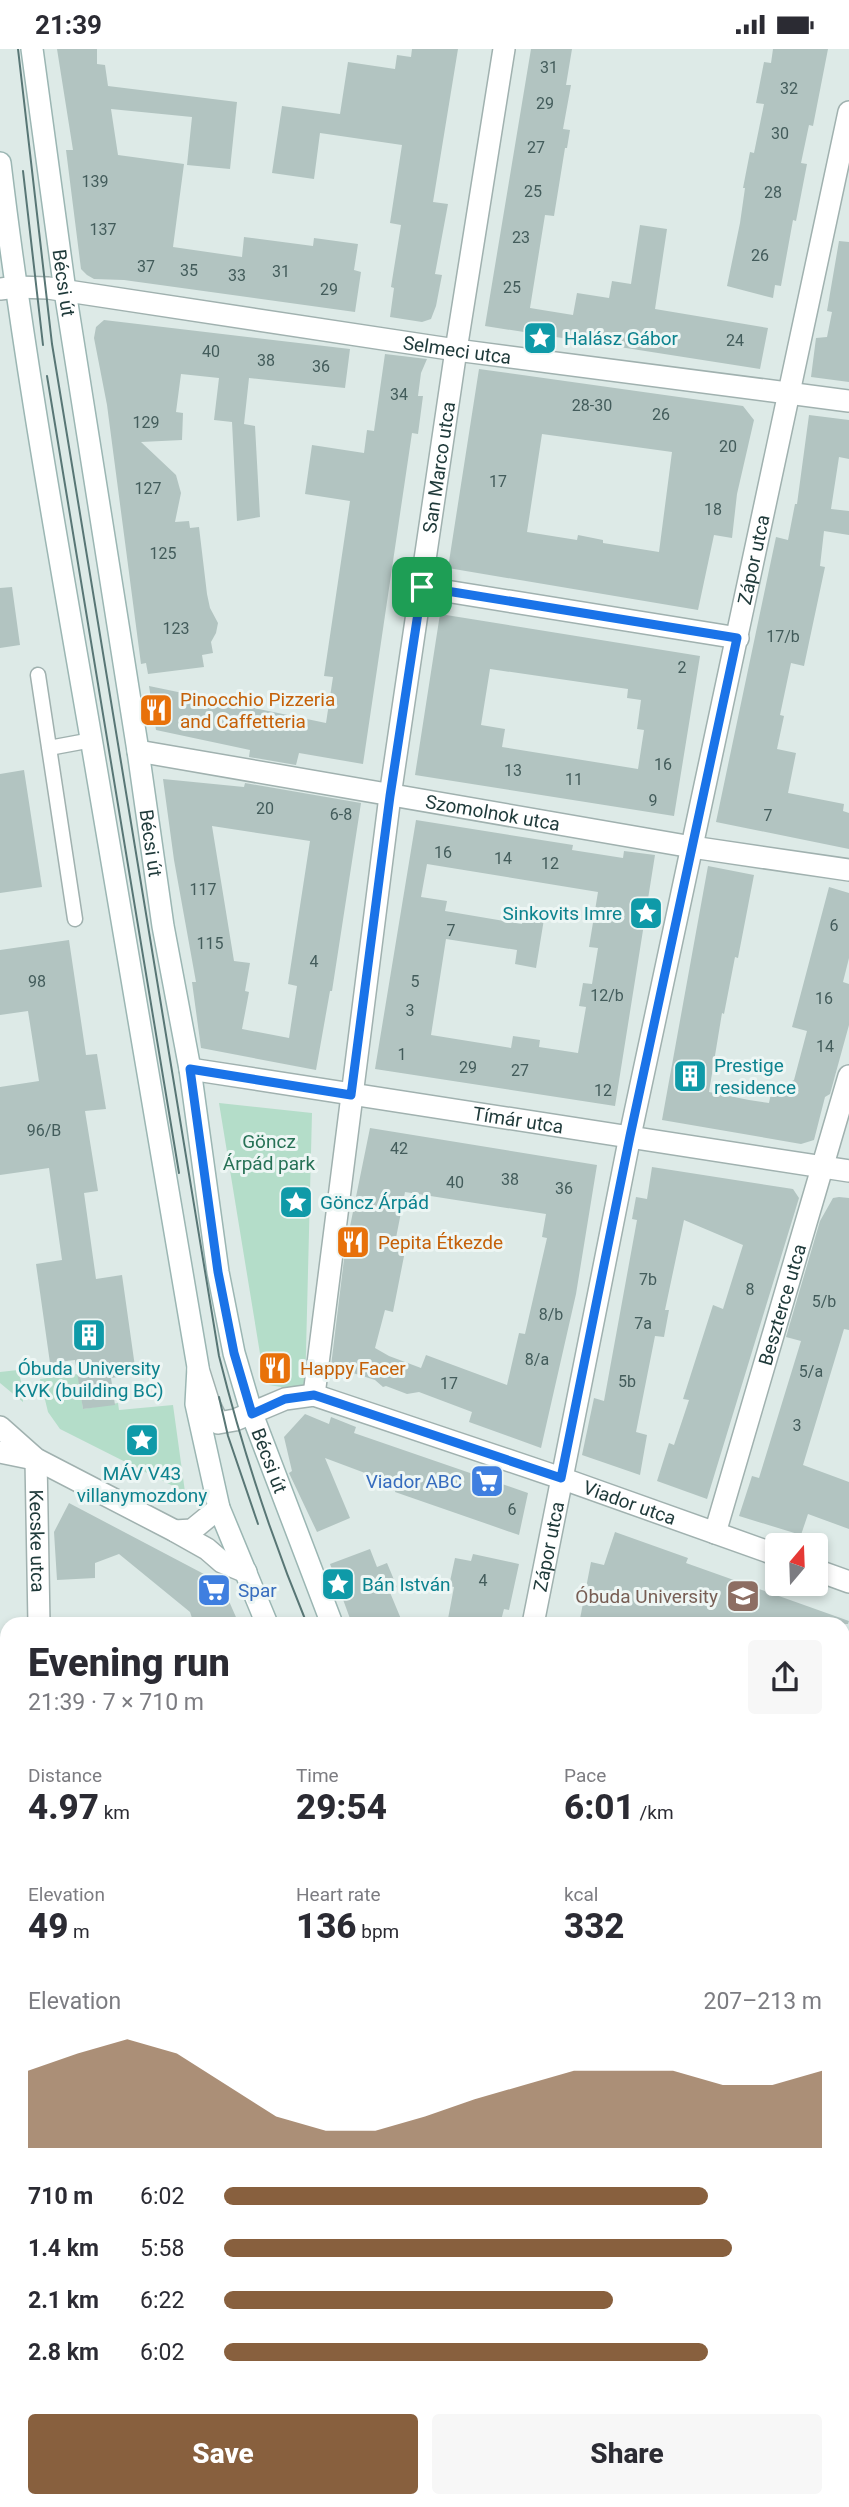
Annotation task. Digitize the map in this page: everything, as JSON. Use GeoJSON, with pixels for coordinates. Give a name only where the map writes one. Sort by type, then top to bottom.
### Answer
{"type":"FeatureCollection","features":[{"type":"Feature","properties":{"kind":"street","name":"Bécsi út"},"geometry":{"type":"LineString","coordinates":[[32,49],[65,291],[163,926],[190,1069],[218,1272],[234,1353],[252,1414],[329,1617]]}},
{"type":"Feature","properties":{"kind":"street","name":"San Marco utca"},"geometry":{"type":"LineString","coordinates":[[351,1095],[390,796],[456,349],[504,49]]}},
{"type":"Feature","properties":{"kind":"street","name":"Zápor utca"},"geometry":{"type":"LineString","coordinates":[[534,1617],[630,1136],[849,112]]}},
{"type":"Feature","properties":{"kind":"street"},"geometry":{"type":"LineString","coordinates":[[0,163],[8,288],[92,740],[198,1367],[196,1404],[219,1508],[264,1617]]}},
{"type":"Feature","properties":{"kind":"street","name":"Selmeci utca"},"geometry":{"type":"LineString","coordinates":[[8,288],[65,291],[456,349],[849,401]]}},
{"type":"Feature","properties":{"kind":"street"},"geometry":{"type":"LineString","coordinates":[[422,587],[737,638]]}},
{"type":"Feature","properties":{"kind":"street","name":"Szomolnok utca"},"geometry":{"type":"LineString","coordinates":[[138,751],[692,847],[849,870]]}},
{"type":"Feature","properties":{"kind":"street","name":"Tímár utca"},"geometry":{"type":"LineString","coordinates":[[190,1069],[849,1171]]}},
{"type":"Feature","properties":{"kind":"street","name":"Beszterce utca"},"geometry":{"type":"LineString","coordinates":[[715,1533],[849,1076]]}},
{"type":"Feature","properties":{"kind":"street"},"geometry":{"type":"LineString","coordinates":[[314,1395],[351,1095]]}},
{"type":"Feature","properties":{"kind":"street","name":"Viador utca"},"geometry":{"type":"LineString","coordinates":[[198,1367],[218,1423],[252,1414],[285,1399],[314,1395],[561,1478],[765,1551]]}},
{"type":"Feature","properties":{"kind":"street"},"geometry":{"type":"LineString","coordinates":[[0,1427],[36,1459],[175,1531],[207,1549],[222,1562],[246,1572]]}},
{"type":"Feature","properties":{"kind":"street"},"geometry":{"type":"LineString","coordinates":[[0,1452],[36,1459]]}},
{"type":"Feature","properties":{"kind":"street","name":"Kecske utca"},"geometry":{"type":"LineString","coordinates":[[36,1459],[39,1617]]}},
{"type":"Feature","properties":{"kind":"street"},"geometry":{"type":"LineString","coordinates":[[175,1531],[192,1530],[219,1508]]}},
{"type":"Feature","properties":{"kind":"street"},"geometry":{"type":"LineString","coordinates":[[828,1574],[849,1582]]}},
{"type":"Feature","properties":{"kind":"lane"},"geometry":{"type":"LineString","coordinates":[[38,675],[75,919]]}},
{"type":"Feature","properties":{"kind":"lane"},"geometry":{"type":"LineString","coordinates":[[49,748],[92,740]]}},
{"type":"Feature","properties":{"kind":"green space","name":"Göncz Árpád park"},"geometry":{"type":"Polygon","coordinates":[[[219,1103],[312,1113],[305,1391],[269,1385],[264,1378],[219,1103]]]}},
{"type":"Feature","properties":{"kind":"green space"},"geometry":{"type":"Polygon","coordinates":[[[18,1370],[23,1402],[0,1383],[0,1372],[18,1370]]]}},
{"type":"Feature","properties":{"kind":"green space"},"geometry":{"type":"Polygon","coordinates":[[[78,1374],[83,1409],[118,1403],[119,1410],[173,1405],[185,1492],[60,1429],[48,1412],[40,1379],[78,1374]]]}},
{"type":"Feature","properties":{"kind":"building"},"geometry":{"type":"Polygon","coordinates":[[[57,49],[97,49],[97,64],[105,65],[108,86],[237,102],[230,169],[187,165],[192,117],[111,109],[118,155],[184,164],[173,247],[242,257],[244,237],[313,246],[314,238],[358,244],[354,270],[361,272],[355,312],[124,280],[94,279],[87,275],[81,269],[66,150],[73,150],[57,49]]]}},
{"type":"Feature","properties":{"kind":"building"},"geometry":{"type":"Polygon","coordinates":[[[412,49],[458,49],[433,202],[448,204],[435,274],[442,275],[431,319],[422,322],[390,317],[394,288],[391,287],[401,225],[390,223],[402,145],[320,133],[314,179],[272,173],[282,106],[340,114],[348,62],[395,69],[397,55],[411,57],[412,49]]]}},
{"type":"Feature","properties":{"kind":"building"},"geometry":{"type":"Polygon","coordinates":[[[531,49],[572,49],[566,85],[571,85],[563,129],[570,130],[554,216],[545,215],[530,308],[573,315],[577,293],[609,298],[612,281],[631,284],[640,225],[667,229],[655,309],[768,328],[760,369],[485,326],[531,49]]]}},
{"type":"Feature","properties":{"kind":"building"},"geometry":{"type":"Polygon","coordinates":[[[773,49],[828,49],[813,126],[809,125],[801,163],[807,164],[796,221],[793,220],[781,286],[775,285],[773,298],[727,286],[740,223],[750,152],[754,153],[764,104],[756,103],[764,62],[771,63],[773,49]]]}},
{"type":"Feature","properties":{"kind":"building"},"geometry":{"type":"Polygon","coordinates":[[[839,241],[849,242],[849,382],[811,377],[816,338],[827,337],[832,312],[827,311],[839,241]]]}},
{"type":"Feature","properties":{"kind":"building"},"geometry":{"type":"Polygon","coordinates":[[[104,320],[350,349],[345,388],[249,378],[244,424],[255,426],[260,517],[237,521],[232,422],[214,420],[219,378],[181,374],[176,412],[183,413],[182,440],[141,442],[176,475],[181,493],[175,522],[189,521],[190,528],[199,527],[207,594],[210,608],[218,623],[211,642],[213,653],[202,655],[204,667],[148,674],[146,663],[141,664],[107,405],[94,338],[96,327],[104,320]]]}},
{"type":"Feature","properties":{"kind":"building"},"geometry":{"type":"Polygon","coordinates":[[[385,354],[427,359],[421,373],[418,396],[423,396],[418,434],[412,433],[363,764],[299,753],[296,765],[249,757],[250,750],[156,730],[149,686],[326,723],[333,677],[324,676],[350,501],[305,494],[312,445],[364,453],[367,430],[374,431],[385,354]]]}},
{"type":"Feature","properties":{"kind":"building"},"geometry":{"type":"Polygon","coordinates":[[[479,369],[743,406],[754,420],[737,494],[732,538],[714,535],[698,610],[448,568],[479,369]],[[542,434],[527,532],[577,540],[578,535],[603,540],[603,543],[659,552],[672,452],[542,434]]]}},
{"type":"Feature","properties":{"kind":"building"},"geometry":{"type":"Polygon","coordinates":[[[809,415],[849,420],[849,459],[839,457],[831,509],[849,511],[849,535],[824,531],[820,566],[825,567],[804,666],[791,663],[780,715],[784,716],[777,749],[796,753],[788,793],[844,804],[843,811],[849,813],[849,849],[716,822],[776,537],[788,540],[797,504],[809,415]]]}},
{"type":"Feature","properties":{"kind":"building"},"geometry":{"type":"Polygon","coordinates":[[[12,587],[20,645],[0,648],[0,588],[12,587]]]}},
{"type":"Feature","properties":{"kind":"building"},"geometry":{"type":"Polygon","coordinates":[[[440,614],[700,656],[674,816],[415,775],[440,614]],[[490,669],[481,725],[505,729],[502,747],[638,769],[644,730],[637,729],[641,700],[627,698],[628,689],[490,669]]]}},
{"type":"Feature","properties":{"kind":"building"},"geometry":{"type":"Polygon","coordinates":[[[24,770],[42,887],[0,893],[0,774],[24,770]]]}},
{"type":"Feature","properties":{"kind":"building"},"geometry":{"type":"Polygon","coordinates":[[[163,779],[244,787],[245,783],[361,803],[332,991],[316,1070],[201,1048],[192,982],[196,982],[174,860],[163,779]],[[212,826],[234,961],[250,963],[245,991],[249,992],[242,1029],[289,1038],[297,986],[288,984],[310,841],[212,826]]]}},
{"type":"Feature","properties":{"kind":"building"},"geometry":{"type":"Polygon","coordinates":[[[416,820],[573,845],[572,850],[623,858],[624,851],[655,855],[615,1106],[375,1069],[416,820]],[[427,864],[421,897],[447,901],[445,911],[522,924],[523,915],[544,919],[536,968],[515,964],[517,950],[446,939],[431,1035],[511,1048],[513,1036],[540,1040],[539,1047],[578,1053],[586,1007],[579,1006],[583,983],[592,984],[598,948],[589,947],[598,892],[427,864]]]}},
{"type":"Feature","properties":{"kind":"building"},"geometry":{"type":"Polygon","coordinates":[[[708,866],[754,875],[738,958],[735,957],[724,1014],[722,1013],[709,1092],[749,1100],[769,1103],[771,1093],[794,1080],[807,1031],[792,1027],[829,887],[849,893],[849,958],[843,982],[849,984],[849,1025],[814,1140],[801,1144],[662,1120],[708,866]]]}},
{"type":"Feature","properties":{"kind":"building"},"geometry":{"type":"Polygon","coordinates":[[[69,940],[86,1055],[97,1054],[106,1109],[85,1111],[98,1191],[84,1193],[96,1279],[122,1275],[136,1374],[111,1378],[115,1405],[83,1409],[75,1360],[50,1363],[36,1264],[62,1260],[49,1168],[0,1175],[0,1087],[39,1081],[28,1011],[0,1015],[0,950],[69,940]]]}},
{"type":"Feature","properties":{"kind":"building"},"geometry":{"type":"Polygon","coordinates":[[[370,1128],[597,1165],[576,1294],[541,1448],[469,1422],[472,1412],[419,1392],[407,1394],[383,1387],[375,1380],[331,1366],[345,1251],[370,1128]],[[405,1192],[395,1243],[406,1246],[393,1312],[385,1310],[375,1348],[421,1368],[426,1355],[507,1385],[519,1333],[525,1334],[547,1238],[542,1237],[546,1214],[405,1192]]]}},
{"type":"Feature","properties":{"kind":"building"},"geometry":{"type":"Polygon","coordinates":[[[652,1167],[793,1189],[799,1198],[707,1499],[657,1481],[669,1443],[674,1445],[689,1400],[683,1399],[713,1305],[723,1309],[743,1245],[684,1220],[665,1310],[669,1310],[664,1337],[655,1336],[636,1432],[647,1435],[640,1475],[582,1455],[594,1398],[604,1401],[637,1220],[632,1219],[636,1197],[647,1199],[652,1167]]]}},
{"type":"Feature","properties":{"kind":"building"},"geometry":{"type":"Polygon","coordinates":[[[833,1198],[849,1198],[849,1330],[844,1329],[803,1465],[849,1482],[849,1529],[808,1514],[802,1533],[794,1533],[739,1516],[752,1476],[759,1478],[801,1341],[786,1337],[820,1221],[833,1198]]]}},
{"type":"Feature","properties":{"kind":"building"},"geometry":{"type":"Polygon","coordinates":[[[305,1414],[329,1424],[331,1417],[356,1427],[354,1433],[528,1493],[519,1535],[395,1492],[397,1485],[325,1458],[350,1518],[317,1532],[289,1473],[292,1471],[284,1437],[305,1414]]]}},
{"type":"Feature","properties":{"kind":"building"},"geometry":{"type":"Polygon","coordinates":[[[69,1503],[221,1583],[236,1617],[192,1617],[190,1612],[119,1554],[95,1563],[95,1578],[57,1580],[54,1532],[69,1503]]]}},
{"type":"Feature","properties":{"kind":"building"},"geometry":{"type":"Polygon","coordinates":[[[615,1532],[688,1558],[686,1563],[765,1591],[765,1596],[779,1596],[838,1617],[580,1617],[591,1562],[604,1565],[615,1532]]]}},
{"type":"Feature","properties":{"kind":"building"},"geometry":{"type":"Polygon","coordinates":[[[370,1549],[377,1567],[387,1563],[397,1587],[389,1590],[400,1617],[349,1617],[330,1564],[370,1549]]]}},
{"type":"Feature","properties":{"kind":"building"},"geometry":{"type":"Polygon","coordinates":[[[473,1554],[519,1564],[509,1610],[504,1609],[502,1617],[448,1617],[454,1587],[449,1586],[455,1558],[471,1561],[473,1554]]]}},
{"type":"Feature","properties":{"kind":"tram line"},"geometry":{"type":"LineString","coordinates":[[18,49],[52,344],[219,1356],[258,1492],[304,1617]]}},
{"type":"Feature","properties":{"kind":"tram line"},"geometry":{"type":"LineString","coordinates":[[23,171],[43,345]]}},
{"type":"Feature","properties":{"kind":"tram line"},"geometry":{"type":"LineString","coordinates":[[47,376],[179,1173]]}},
{"type":"Feature","properties":{"kind":"tram line"},"geometry":{"type":"LineString","coordinates":[[219,1397],[228,1436],[258,1524]]}},
{"type":"Feature","properties":{"kind":"place","name":"Halász Gábor"},"geometry":{"type":"Point","coordinates":[540,338]}},
{"type":"Feature","properties":{"kind":"place","name":"Pinocchio Pizzeria and Caffetteria"},"geometry":{"type":"Point","coordinates":[156,710]}},
{"type":"Feature","properties":{"kind":"place","name":"Sinkovits Imre"},"geometry":{"type":"Point","coordinates":[646,913]}},
{"type":"Feature","properties":{"kind":"place","name":"Prestige residence"},"geometry":{"type":"Point","coordinates":[690,1076]}},
{"type":"Feature","properties":{"kind":"place","name":"Göncz Árpád"},"geometry":{"type":"Point","coordinates":[296,1202]}},
{"type":"Feature","properties":{"kind":"place","name":"Pepita Étkezde"},"geometry":{"type":"Point","coordinates":[353,1242]}},
{"type":"Feature","properties":{"kind":"place","name":"Óbuda University KVK (building BC)"},"geometry":{"type":"Point","coordinates":[89,1335]}},
{"type":"Feature","properties":{"kind":"place","name":"Happy Facer"},"geometry":{"type":"Point","coordinates":[275,1368]}},
{"type":"Feature","properties":{"kind":"place","name":"MÁV V43 villanymozdony"},"geometry":{"type":"Point","coordinates":[142,1440]}},
{"type":"Feature","properties":{"kind":"place","name":"Viador ABC"},"geometry":{"type":"Point","coordinates":[487,1481]}},
{"type":"Feature","properties":{"kind":"place","name":"Bán István"},"geometry":{"type":"Point","coordinates":[338,1584]}},
{"type":"Feature","properties":{"kind":"place","name":"Spar"},"geometry":{"type":"Point","coordinates":[214,1590]}},
{"type":"Feature","properties":{"kind":"place","name":"Óbuda University"},"geometry":{"type":"Point","coordinates":[743,1596]}},
{"type":"Feature","properties":{"kind":"route"},"geometry":{"type":"LineString","coordinates":[[422,587],[737,638],[630,1136],[561,1478],[314,1395],[285,1399],[252,1414],[234,1353],[218,1272],[190,1069],[351,1095],[390,796],[422,587]]}}]}
